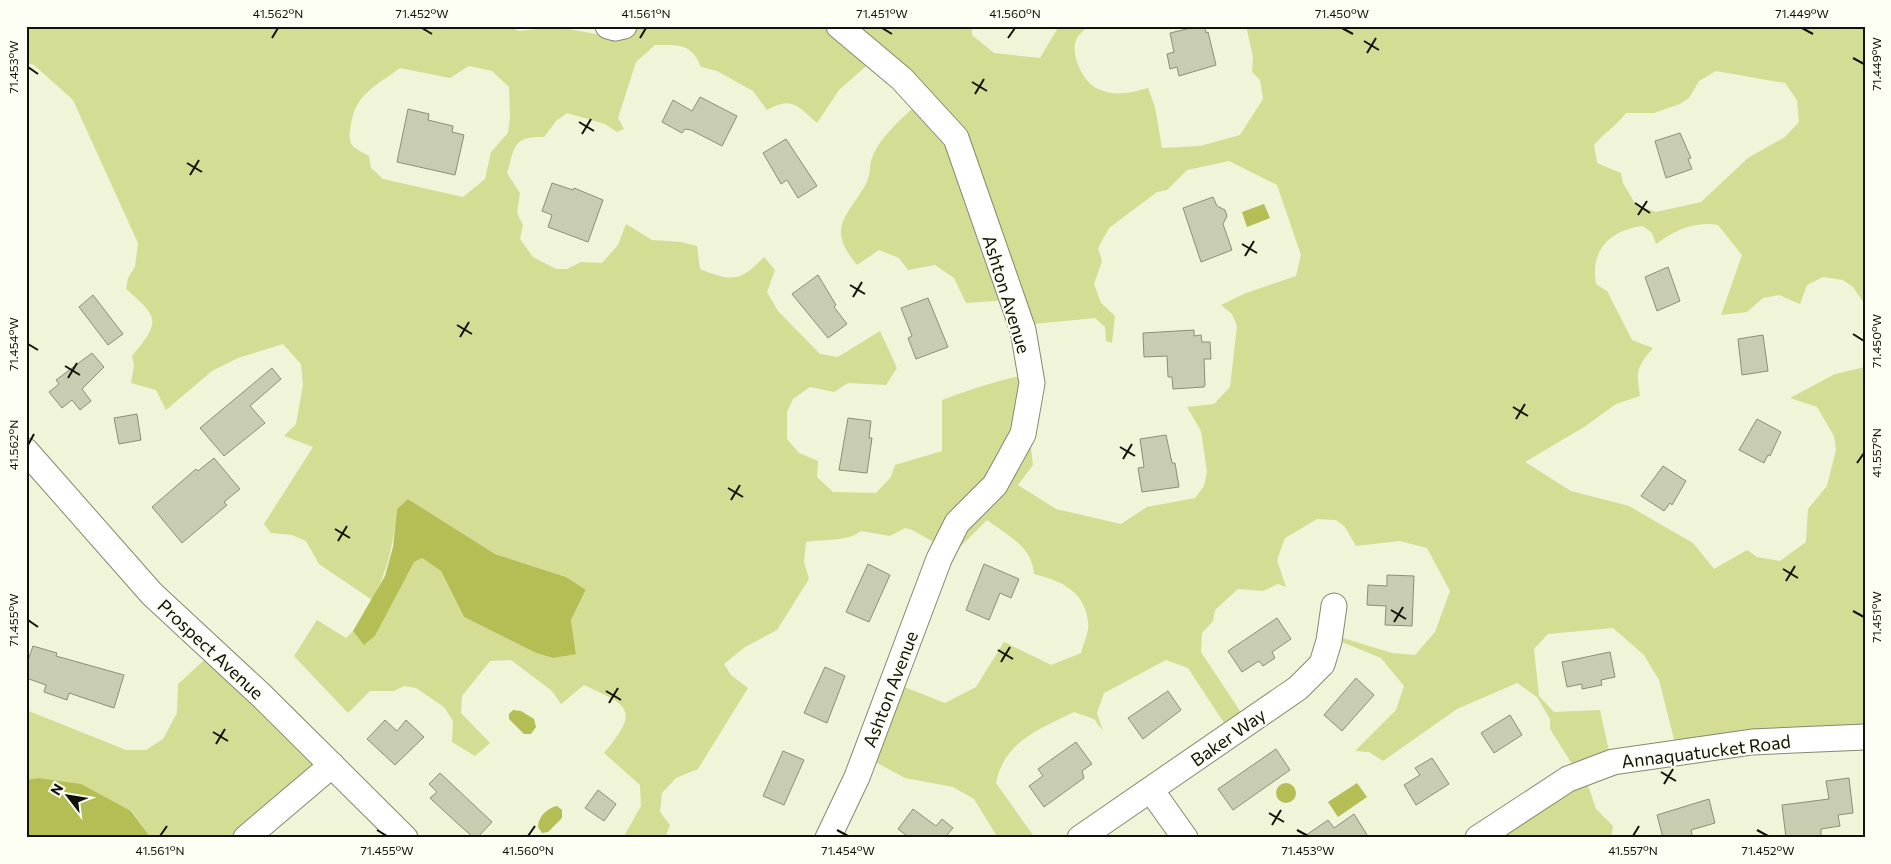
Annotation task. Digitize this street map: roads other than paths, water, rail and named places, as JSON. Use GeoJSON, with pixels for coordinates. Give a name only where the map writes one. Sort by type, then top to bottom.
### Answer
{"type":"FeatureCollection","features":[{"type":"Feature","properties":{"kind":"street"},"geometry":{"type":"LineString","coordinates":[[608,26],[616,28],[624,26]]}},
{"type":"Feature","properties":{"kind":"street","name":"Ashton Avenue"},"geometry":{"type":"LineString","coordinates":[[828,838],[857,777],[939,559],[956,523],[995,484],[1023,434],[1032,383],[1022,330],[956,138],[902,78],[839,26]]}},
{"type":"Feature","properties":{"kind":"street","name":"Prospect Avenue"},"geometry":{"type":"LineString","coordinates":[[26,452],[152,594],[262,696],[405,838]]}},
{"type":"Feature","properties":{"kind":"street","name":"Baker Way"},"geometry":{"type":"LineString","coordinates":[[1080,838],[1298,688],[1322,664],[1329,641],[1334,606]]}},
{"type":"Feature","properties":{"kind":"street","name":"Annaquatucket Road"},"geometry":{"type":"LineString","coordinates":[[1478,838],[1568,779],[1613,762],[1752,742],[1865,737]]}},
{"type":"Feature","properties":{"kind":"street"},"geometry":{"type":"LineString","coordinates":[[246,838],[332,766]]}},
{"type":"Feature","properties":{"kind":"street"},"geometry":{"type":"LineString","coordinates":[[1151,790],[1185,838]]}}]}
